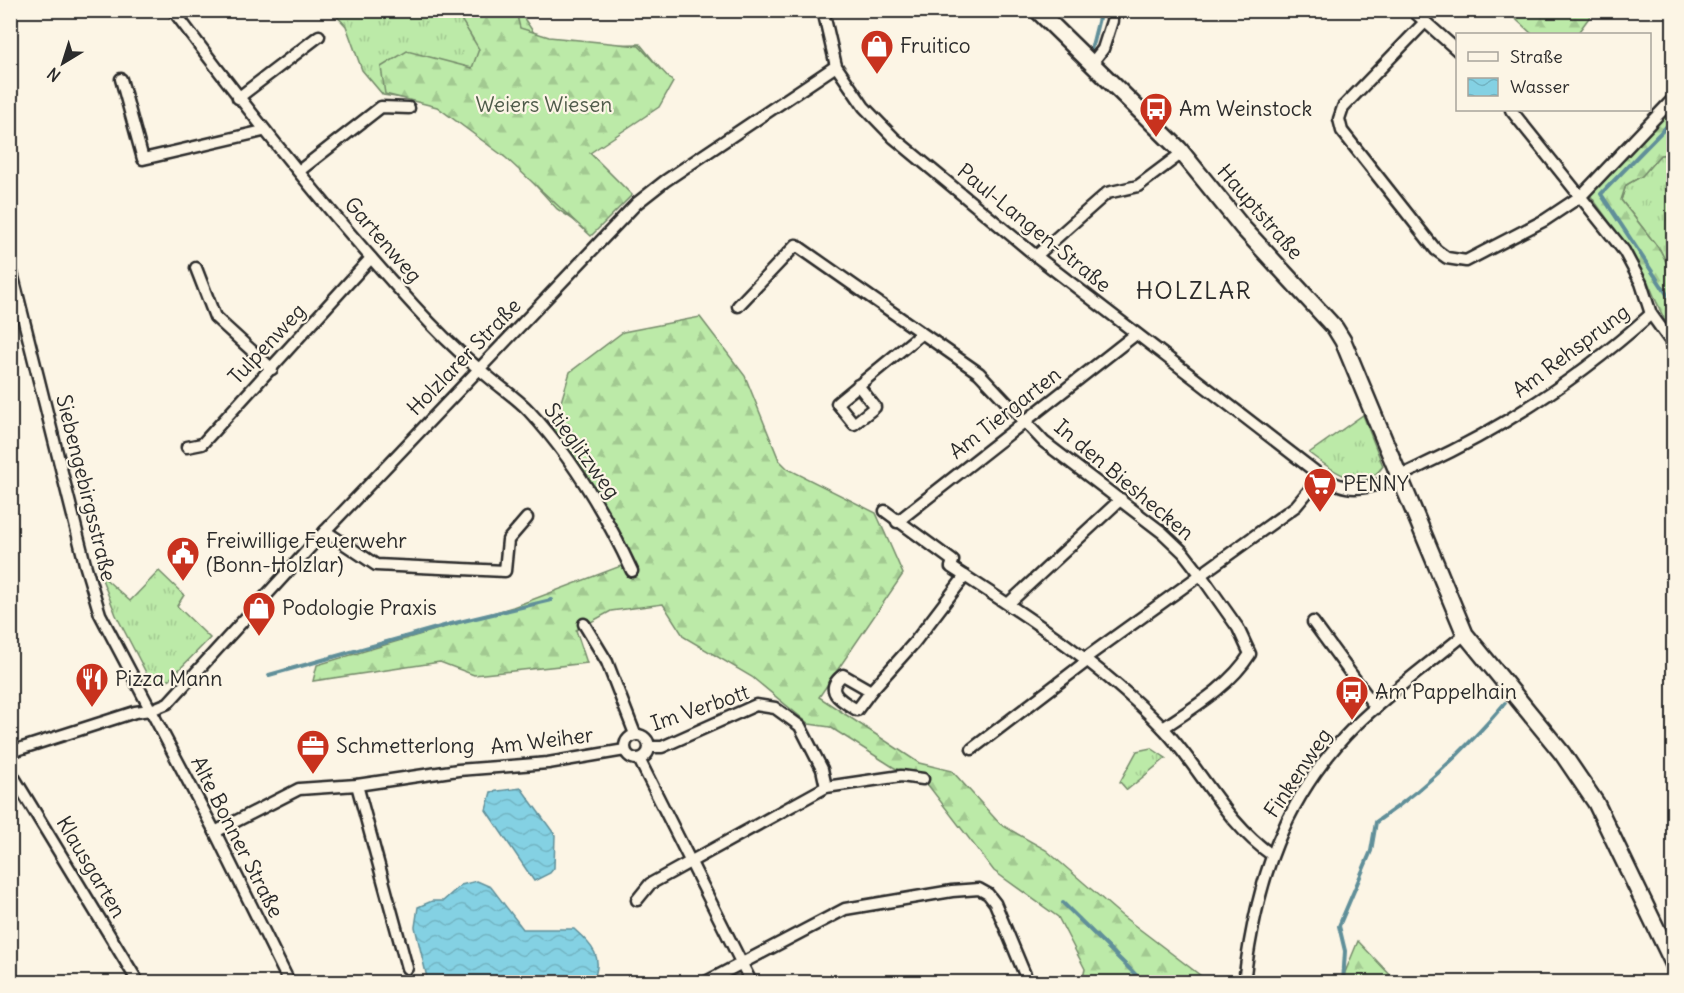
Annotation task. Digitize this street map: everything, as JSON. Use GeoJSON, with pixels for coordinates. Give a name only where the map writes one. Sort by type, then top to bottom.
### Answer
{"type":"FeatureCollection","features":[{"type":"Feature","properties":{"kind":"main road","name":"Hauptstraße"},"geometry":{"type":"LineString","coordinates":[[1037,10],[1182,153],[1243,228],[1335,328],[1465,634],[1562,753],[1596,803],[1674,964]]}},
{"type":"Feature","properties":{"kind":"street","name":"Gartenweg"},"geometry":{"type":"LineString","coordinates":[[173,10],[263,130],[371,258],[432,325],[480,370]]}},
{"type":"Feature","properties":{"kind":"street","name":"Paul-Langen-Straße"},"geometry":{"type":"LineString","coordinates":[[823,10],[836,66],[864,107],[894,138],[1036,256],[1320,476],[1338,485],[1354,488],[1370,486],[1398,477]]}},
{"type":"Feature","properties":{"kind":"street"},"geometry":{"type":"LineString","coordinates":[[1412,10],[1456,49]]}},
{"type":"Feature","properties":{"kind":"street"},"geometry":{"type":"LineString","coordinates":[[1092,63],[1104,49],[1112,21]]}},
{"type":"Feature","properties":{"kind":"street"},"geometry":{"type":"LineString","coordinates":[[1425,22],[1342,107],[1339,119],[1342,131],[1436,250],[1447,258],[1467,261],[1545,220],[1581,196],[1674,98]]}},
{"type":"Feature","properties":{"kind":"street"},"geometry":{"type":"LineString","coordinates":[[238,98],[319,36]]}},
{"type":"Feature","properties":{"kind":"street","name":"Holzlarer Straße"},"geometry":{"type":"LineString","coordinates":[[151,710],[168,702],[183,687],[325,531],[637,203],[673,175],[836,66]]}},
{"type":"Feature","properties":{"kind":"street"},"geometry":{"type":"LineString","coordinates":[[122,79],[143,159],[263,130]]}},
{"type":"Feature","properties":{"kind":"street"},"geometry":{"type":"LineString","coordinates":[[299,171],[381,107],[409,108]]}},
{"type":"Feature","properties":{"kind":"street","name":"Am Rehsprung"},"geometry":{"type":"LineString","coordinates":[[1398,477],[1459,448],[1508,421],[1598,360],[1651,314],[1641,283],[1624,251],[1512,111]]}},
{"type":"Feature","properties":{"kind":"street"},"geometry":{"type":"LineString","coordinates":[[1036,256],[1107,193],[1138,186],[1182,153]]}},
{"type":"Feature","properties":{"kind":"street","name":"In den Bieshecken"},"geometry":{"type":"LineString","coordinates":[[738,306],[796,245],[979,373],[1027,421],[1044,442],[1121,499],[1183,552],[1238,628],[1250,654],[1244,664],[1211,695],[1163,728]]}},
{"type":"Feature","properties":{"kind":"street","name":"Tulpenweg"},"geometry":{"type":"LineString","coordinates":[[187,447],[202,444],[371,258]]}},
{"type":"Feature","properties":{"kind":"street","name":"Siebengebirgsstraße"},"geometry":{"type":"LineString","coordinates":[[10,265],[93,593],[112,638],[151,710]]}},
{"type":"Feature","properties":{"kind":"street"},"geometry":{"type":"LineString","coordinates":[[196,268],[215,317],[272,369]]}},
{"type":"Feature","properties":{"kind":"street"},"geometry":{"type":"LineString","coordinates":[[1651,314],[1674,346]]}},
{"type":"Feature","properties":{"kind":"street"},"geometry":{"type":"LineString","coordinates":[[858,386],[921,334]]}},
{"type":"Feature","properties":{"kind":"street","name":"Am Tiergarten"},"geometry":{"type":"LineString","coordinates":[[900,523],[1136,334]]}},
{"type":"Feature","properties":{"kind":"street","name":"Stieglitzweg"},"geometry":{"type":"LineString","coordinates":[[480,370],[528,410],[577,470],[610,525],[632,571]]}},
{"type":"Feature","properties":{"kind":"street"},"geometry":{"type":"LineString","coordinates":[[972,749],[1200,574],[1296,506],[1320,476]]}},
{"type":"Feature","properties":{"kind":"street"},"geometry":{"type":"LineString","coordinates":[[1009,603],[1121,499]]}},
{"type":"Feature","properties":{"kind":"street"},"geometry":{"type":"LineString","coordinates":[[885,511],[953,561],[951,567],[1009,603],[1123,690],[1163,728],[1251,841],[1272,855]]}},
{"type":"Feature","properties":{"kind":"street"},"geometry":{"type":"LineString","coordinates":[[325,531],[376,565],[505,572],[508,540],[527,518]]}},
{"type":"Feature","properties":{"kind":"street"},"geometry":{"type":"LineString","coordinates":[[871,691],[914,643],[965,576]]}},
{"type":"Feature","properties":{"kind":"street"},"geometry":{"type":"LineString","coordinates":[[1313,622],[1376,708]]}},
{"type":"Feature","properties":{"kind":"street"},"geometry":{"type":"LineString","coordinates":[[584,624],[607,662],[635,734]]}},
{"type":"Feature","properties":{"kind":"street","name":"Finkenweg"},"geometry":{"type":"LineString","coordinates":[[1244,982],[1259,892],[1280,832],[1315,775],[1341,741],[1376,708],[1465,634]]}},
{"type":"Feature","properties":{"kind":"street","name":"Im Verbott"},"geometry":{"type":"LineString","coordinates":[[650,747],[662,747],[756,705],[775,708],[800,726],[822,769],[826,787]]}},
{"type":"Feature","properties":{"kind":"street"},"geometry":{"type":"LineString","coordinates":[[10,752],[135,712],[151,710]]}},
{"type":"Feature","properties":{"kind":"street","name":"Alte Bonner Straße"},"geometry":{"type":"LineString","coordinates":[[151,710],[215,832],[289,982]]}},
{"type":"Feature","properties":{"kind":"street"},"geometry":{"type":"LineString","coordinates":[[635,734],[645,737],[650,747],[646,755],[639,759],[632,758],[625,750],[628,738],[635,734]]}},
{"type":"Feature","properties":{"kind":"street","name":"Am Weiher"},"geometry":{"type":"LineString","coordinates":[[215,832],[300,789],[357,785],[458,770],[548,763],[625,750]]}},
{"type":"Feature","properties":{"kind":"street"},"geometry":{"type":"LineString","coordinates":[[639,759],[752,982]]}},
{"type":"Feature","properties":{"kind":"street","name":"Klausgarten"},"geometry":{"type":"LineString","coordinates":[[10,771],[138,982]]}},
{"type":"Feature","properties":{"kind":"street"},"geometry":{"type":"LineString","coordinates":[[637,900],[650,884],[826,787],[901,776],[923,779]]}},
{"type":"Feature","properties":{"kind":"street"},"geometry":{"type":"LineString","coordinates":[[357,785],[407,968]]}},
{"type":"Feature","properties":{"kind":"street"},"geometry":{"type":"LineString","coordinates":[[706,982],[845,909],[952,891],[979,889],[988,894],[995,903],[1028,982]]}},
{"type":"Feature","properties":{"kind":"green space","name":"Weiers Wiesen"},"geometry":{"type":"Polygon","coordinates":[[[332,11],[519,11],[543,46],[640,44],[670,81],[584,148],[592,232],[557,209],[482,126],[442,104],[383,95],[362,70],[346,26],[332,11]]]}},
{"type":"Feature","properties":{"kind":"green space","name":"Weiers Wiesen"},"geometry":{"type":"Polygon","coordinates":[[[456,11],[516,11],[520,28],[549,37],[639,46],[673,82],[659,107],[590,153],[632,195],[591,236],[506,158],[437,107],[385,94],[381,67],[407,51],[472,68],[479,49],[456,11]]]}},
{"type":"Feature","properties":{"kind":"green space"},"geometry":{"type":"Polygon","coordinates":[[[1507,11],[1594,11],[1578,33],[1531,33],[1507,11]]]}},
{"type":"Feature","properties":{"kind":"green space"},"geometry":{"type":"Polygon","coordinates":[[[1660,107],[1673,117],[1673,144],[1668,154],[1660,155],[1642,176],[1626,185],[1621,200],[1660,250],[1673,275],[1673,334],[1641,269],[1590,195],[1660,107]]]}},
{"type":"Feature","properties":{"kind":"green space"},"geometry":{"type":"Polygon","coordinates":[[[1673,144],[1673,275],[1660,250],[1621,200],[1626,185],[1642,176],[1660,155],[1668,154],[1673,144]]]}},
{"type":"Feature","properties":{"kind":"green space"},"geometry":{"type":"Polygon","coordinates":[[[700,317],[745,376],[779,460],[788,469],[876,513],[903,574],[819,697],[919,763],[952,771],[1000,824],[1046,850],[1121,915],[1209,982],[1082,982],[1085,969],[1058,917],[994,871],[928,785],[893,767],[830,727],[809,724],[752,677],[684,637],[663,604],[611,611],[576,630],[587,663],[474,675],[440,662],[313,681],[317,665],[513,607],[621,566],[624,562],[604,512],[551,435],[570,372],[623,332],[700,317]]]}},
{"type":"Feature","properties":{"kind":"green space"},"geometry":{"type":"Polygon","coordinates":[[[1363,415],[1383,466],[1375,475],[1366,479],[1346,476],[1326,466],[1309,453],[1363,415]]]}},
{"type":"Feature","properties":{"kind":"green space"},"geometry":{"type":"Polygon","coordinates":[[[159,571],[184,595],[177,606],[210,638],[166,683],[152,684],[116,615],[100,574],[130,601],[159,571]]]}},
{"type":"Feature","properties":{"kind":"green space"},"geometry":{"type":"Polygon","coordinates":[[[1151,748],[1166,758],[1127,790],[1120,782],[1137,751],[1151,748]]]}},
{"type":"Feature","properties":{"kind":"green space"},"geometry":{"type":"Polygon","coordinates":[[[1358,941],[1392,977],[1390,982],[1341,982],[1358,941]]]}},
{"type":"Feature","properties":{"kind":"water"},"geometry":{"type":"Polygon","coordinates":[[[521,788],[555,835],[554,868],[550,873],[534,881],[486,810],[491,792],[521,788]]]}},
{"type":"Feature","properties":{"kind":"water"},"geometry":{"type":"Polygon","coordinates":[[[477,881],[491,887],[523,929],[574,929],[595,953],[597,966],[592,982],[428,982],[415,927],[418,907],[432,901],[443,901],[461,885],[477,881]]]}},
{"type":"Feature","properties":{"kind":"waterway"},"geometry":{"type":"LineString","coordinates":[[1091,50],[1101,10]]}},
{"type":"Feature","properties":{"kind":"waterway"},"geometry":{"type":"LineString","coordinates":[[1671,122],[1601,194],[1674,305]]}},
{"type":"Feature","properties":{"kind":"waterway"},"geometry":{"type":"LineString","coordinates":[[269,675],[451,624],[551,600]]}},
{"type":"Feature","properties":{"kind":"waterway"},"geometry":{"type":"LineString","coordinates":[[1343,982],[1345,951],[1339,926],[1371,851],[1376,822],[1445,767],[1505,703]]}},
{"type":"Feature","properties":{"kind":"waterway"},"geometry":{"type":"LineString","coordinates":[[1063,903],[1143,982]]}},
{"type":"Feature","properties":{"kind":"place","name":"Fruitico"},"geometry":{"type":"Point","coordinates":[877,75]}},
{"type":"Feature","properties":{"kind":"place","name":"Am Weinstock"},"geometry":{"type":"Point","coordinates":[1156,138]}},
{"type":"Feature","properties":{"kind":"place","name":"PENNY"},"geometry":{"type":"Point","coordinates":[1320,513]}},
{"type":"Feature","properties":{"kind":"place","name":"Freiwillige Feuerwehr (Bonn-Holzlar)"},"geometry":{"type":"Point","coordinates":[183,582]}},
{"type":"Feature","properties":{"kind":"place","name":"Podologie Praxis"},"geometry":{"type":"Point","coordinates":[259,637]}},
{"type":"Feature","properties":{"kind":"place","name":"Pizza Mann"},"geometry":{"type":"Point","coordinates":[92,708]}},
{"type":"Feature","properties":{"kind":"place","name":"Am Pappelhain"},"geometry":{"type":"Point","coordinates":[1352,721]}},
{"type":"Feature","properties":{"kind":"place","name":"Schmetterlong"},"geometry":{"type":"Point","coordinates":[313,775]}},
{"type":"Feature","properties":{"kind":"district","name":"HOLZLAR"},"geometry":{"type":"Point","coordinates":[1194,291]}}]}
